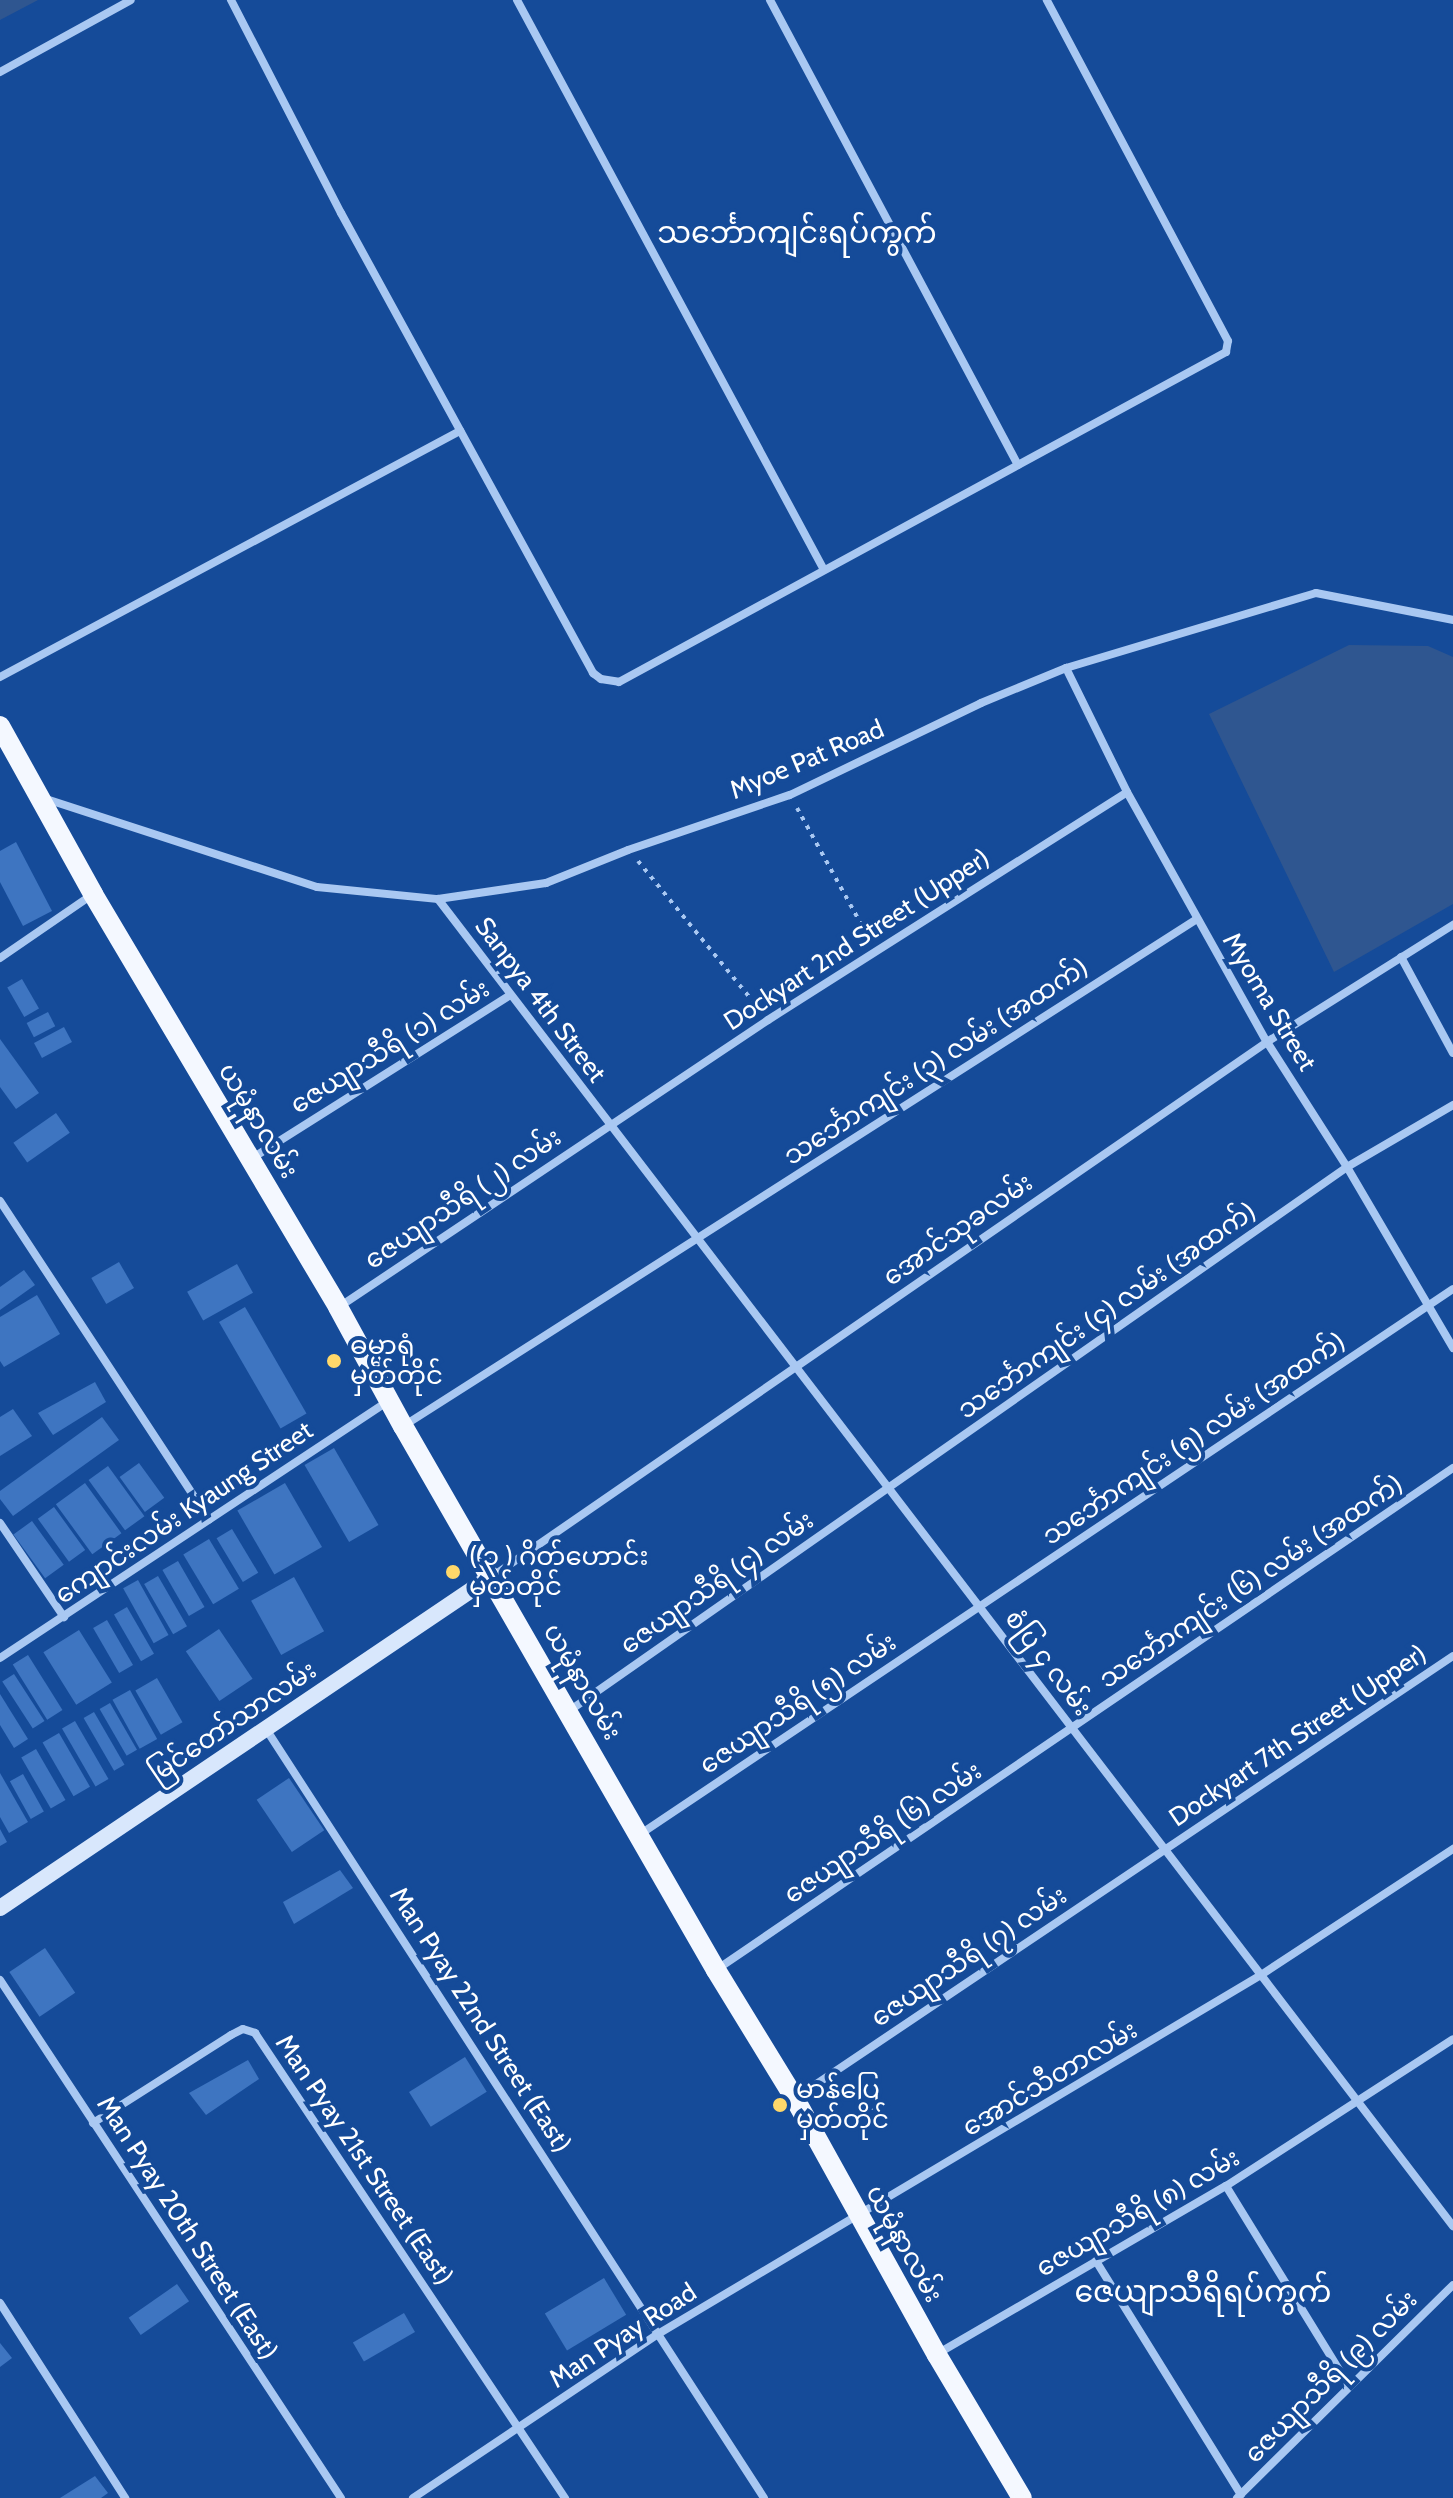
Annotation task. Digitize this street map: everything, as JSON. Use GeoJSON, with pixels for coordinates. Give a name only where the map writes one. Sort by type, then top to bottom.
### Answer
{"type":"FeatureCollection","features":[{"type":"Feature","properties":{"kind":"main road","name":"ယမုံနာလမ်း"},"geometry":{"type":"LineString","coordinates":[[1,729],[43,798],[93,894],[338,1307],[403,1426],[716,1970],[795,2099],[937,2355],[1022,2498]]}},
{"type":"Feature","properties":{"kind":"main road","name":"မြင်တော်သာလမ်း"},"geometry":{"type":"LineString","coordinates":[[0,1908],[492,1576]]}},
{"type":"Feature","properties":{"kind":"street"},"geometry":{"type":"LineString","coordinates":[[0,72],[131,0]]}},
{"type":"Feature","properties":{"kind":"street"},"geometry":{"type":"LineString","coordinates":[[231,0],[341,213],[593,673],[601,679],[619,682],[1223,356],[1229,347],[1047,0]]}},
{"type":"Feature","properties":{"kind":"street"},"geometry":{"type":"LineString","coordinates":[[517,0],[824,570]]}},
{"type":"Feature","properties":{"kind":"street"},"geometry":{"type":"LineString","coordinates":[[770,0],[1018,465]]}},
{"type":"Feature","properties":{"kind":"street"},"geometry":{"type":"LineString","coordinates":[[0,677],[460,431]]}},
{"type":"Feature","properties":{"kind":"street","name":"Myoe Pat Road"},"geometry":{"type":"LineString","coordinates":[[43,798],[169,836],[317,887],[438,899],[546,883],[628,850],[790,795],[981,703],[1066,668],[1316,593],[1453,620]]}},
{"type":"Feature","properties":{"kind":"street","name":"Myoma Street"},"geometry":{"type":"LineString","coordinates":[[1066,668],[1127,792],[1267,1042],[1347,1167],[1453,1348]]}},
{"type":"Feature","properties":{"kind":"street","name":"Dockyart 2nd Street (Upper)"},"geometry":{"type":"LineString","coordinates":[[611,1125],[768,1020],[1127,792]]}},
{"type":"Feature","properties":{"kind":"street"},"geometry":{"type":"LineString","coordinates":[[0,958],[93,894]]}},
{"type":"Feature","properties":{"kind":"street","name":"Sanpya 4th Street"},"geometry":{"type":"LineString","coordinates":[[438,899],[611,1125]]}},
{"type":"Feature","properties":{"kind":"street","name":"သင်္ဘောကျင်း (၃) လမ်း (အထက်)"},"geometry":{"type":"LineString","coordinates":[[403,1426],[1197,919]]}},
{"type":"Feature","properties":{"kind":"street","name":"အောင်သုခလမ်း"},"geometry":{"type":"LineString","coordinates":[[492,1576],[1267,1042],[1453,925]]}},
{"type":"Feature","properties":{"kind":"street"},"geometry":{"type":"LineString","coordinates":[[1401,957],[1453,1053]]}},
{"type":"Feature","properties":{"kind":"street","name":"ဇေယျာသီရိ (၁) လမ်း"},"geometry":{"type":"LineString","coordinates":[[250,1159],[510,995]]}},
{"type":"Feature","properties":{"kind":"street","name":"သင်္ဘောကျင်း (၄) လမ်း (အထက်)"},"geometry":{"type":"LineString","coordinates":[[889,1488],[1347,1167],[1453,1105]]}},
{"type":"Feature","properties":{"kind":"street","name":"စံပြ ၄ လမ်း"},"geometry":{"type":"LineString","coordinates":[[611,1125],[1453,2226]]}},
{"type":"Feature","properties":{"kind":"street","name":"ဇေယျာသီရိ (၂) လမ်း"},"geometry":{"type":"LineString","coordinates":[[338,1307],[611,1125]]}},
{"type":"Feature","properties":{"kind":"street"},"geometry":{"type":"LineString","coordinates":[[0,1201],[209,1519]]}},
{"type":"Feature","properties":{"kind":"street","name":"သင်္ဘောကျင်း (၅) လမ်း (အထက်)"},"geometry":{"type":"LineString","coordinates":[[979,1607],[1453,1289]]}},
{"type":"Feature","properties":{"kind":"street","name":"ကျောင်းလမ်း Kyaung Street"},"geometry":{"type":"LineString","coordinates":[[0,1658],[389,1401]]}},
{"type":"Feature","properties":{"kind":"street","name":"သင်္ဘောကျင်း (၆) လမ်း (အထက်)"},"geometry":{"type":"LineString","coordinates":[[1073,1728],[1453,1468]]}},
{"type":"Feature","properties":{"kind":"street","name":"ဇေယျာသီရိ (၄) လမ်း"},"geometry":{"type":"LineString","coordinates":[[568,1712],[889,1488]]}},
{"type":"Feature","properties":{"kind":"street"},"geometry":{"type":"LineString","coordinates":[[0,1523],[64,1617]]}},
{"type":"Feature","properties":{"kind":"street","name":"ဇေယျာသီရိ (၅) လမ်း"},"geometry":{"type":"LineString","coordinates":[[639,1835],[979,1607]]}},
{"type":"Feature","properties":{"kind":"street","name":"Dockyart 7th Street (Upper)"},"geometry":{"type":"LineString","coordinates":[[1165,1849],[1453,1656]]}},
{"type":"Feature","properties":{"kind":"street","name":"ဇေယျာသီရိ (၆) လမ်း"},"geometry":{"type":"LineString","coordinates":[[716,1970],[1073,1728]]}},
{"type":"Feature","properties":{"kind":"street","name":"Man Pyay 22nd Street (East)"},"geometry":{"type":"LineString","coordinates":[[266,1729],[764,2498]]}},
{"type":"Feature","properties":{"kind":"street","name":"ဇေယျာသီရိ (၇) လမ်း"},"geometry":{"type":"LineString","coordinates":[[795,2099],[1165,1849]]}},
{"type":"Feature","properties":{"kind":"street","name":"အောင်သီတာလမ်း"},"geometry":{"type":"LineString","coordinates":[[859,2217],[1261,1975],[1453,1849]]}},
{"type":"Feature","properties":{"kind":"street","name":"Man Pyay 20th Street (East)"},"geometry":{"type":"LineString","coordinates":[[0,1980],[341,2498]]}},
{"type":"Feature","properties":{"kind":"street","name":"Man Pyay 21st Street (East)"},"geometry":{"type":"LineString","coordinates":[[93,2123],[231,2035],[243,2029],[255,2033],[519,2427]]}},
{"type":"Feature","properties":{"kind":"street","name":"ဇေယျာသီရိ (၈) လမ်း"},"geometry":{"type":"LineString","coordinates":[[937,2355],[1226,2186],[1359,2103],[1453,2039]]}},
{"type":"Feature","properties":{"kind":"street"},"geometry":{"type":"LineString","coordinates":[[1226,2186],[1349,2386]]}},
{"type":"Feature","properties":{"kind":"street","name":"Man Pyay Road"},"geometry":{"type":"LineString","coordinates":[[413,2498],[658,2334],[859,2217]]}},
{"type":"Feature","properties":{"kind":"street"},"geometry":{"type":"LineString","coordinates":[[1096,2261],[1239,2496]]}},
{"type":"Feature","properties":{"kind":"street","name":"ဇေယျာသီရိ (၉) လမ်း"},"geometry":{"type":"LineString","coordinates":[[1239,2496],[1453,2285]]}},
{"type":"Feature","properties":{"kind":"street"},"geometry":{"type":"LineString","coordinates":[[0,2303],[125,2498]]}},
{"type":"Feature","properties":{"kind":"street"},"geometry":{"type":"LineString","coordinates":[[519,2427],[565,2498]]}},
{"type":"Feature","properties":{"kind":"path"},"geometry":{"type":"LineString","coordinates":[[790,795],[877,952]]}},
{"type":"Feature","properties":{"kind":"path"},"geometry":{"type":"LineString","coordinates":[[628,850],[768,1020]]}},
{"type":"Feature","properties":{"kind":"water"},"geometry":{"type":"Polygon","coordinates":[[[0,0],[38,0],[0,20],[0,0]]]}},
{"type":"Feature","properties":{"kind":"water"},"geometry":{"type":"Polygon","coordinates":[[[1349,645],[1428,646],[1453,657],[1453,904],[1334,972],[1209,714],[1349,645]]]}},
{"type":"Feature","properties":{"kind":"building"},"geometry":{"type":"Polygon","coordinates":[[[16,842],[52,911],[23,926],[0,882],[0,851],[16,842]]]}},
{"type":"Feature","properties":{"kind":"building"},"geometry":{"type":"Polygon","coordinates":[[[22,979],[39,1008],[24,1017],[7,988],[22,979]]]}},
{"type":"Feature","properties":{"kind":"building"},"geometry":{"type":"Polygon","coordinates":[[[48,1012],[55,1026],[34,1037],[27,1023],[48,1012]]]}},
{"type":"Feature","properties":{"kind":"building"},"geometry":{"type":"Polygon","coordinates":[[[64,1027],[72,1042],[42,1058],[34,1043],[64,1027]]]}},
{"type":"Feature","properties":{"kind":"building"},"geometry":{"type":"Polygon","coordinates":[[[0,1039],[39,1093],[16,1109],[0,1087],[0,1039]]]}},
{"type":"Feature","properties":{"kind":"building"},"geometry":{"type":"Polygon","coordinates":[[[56,1113],[70,1133],[27,1162],[13,1143],[56,1113]]]}},
{"type":"Feature","properties":{"kind":"building"},"geometry":{"type":"Polygon","coordinates":[[[119,1262],[134,1288],[106,1304],[91,1278],[119,1262]]]}},
{"type":"Feature","properties":{"kind":"building"},"geometry":{"type":"Polygon","coordinates":[[[237,1264],[253,1293],[203,1320],[187,1292],[237,1264]]]}},
{"type":"Feature","properties":{"kind":"building"},"geometry":{"type":"Polygon","coordinates":[[[24,1270],[35,1285],[0,1310],[0,1287],[24,1270]]]}},
{"type":"Feature","properties":{"kind":"building"},"geometry":{"type":"Polygon","coordinates":[[[37,1295],[60,1334],[4,1367],[0,1361],[0,1317],[37,1295]]]}},
{"type":"Feature","properties":{"kind":"building"},"geometry":{"type":"Polygon","coordinates":[[[245,1307],[306,1414],[281,1429],[219,1322],[245,1307]]]}},
{"type":"Feature","properties":{"kind":"building"},"geometry":{"type":"Polygon","coordinates":[[[95,1382],[106,1402],[53,1435],[38,1413],[95,1382]]]}},
{"type":"Feature","properties":{"kind":"building"},"geometry":{"type":"Polygon","coordinates":[[[13,1409],[32,1436],[0,1456],[0,1417],[13,1409]]]}},
{"type":"Feature","properties":{"kind":"building"},"geometry":{"type":"Polygon","coordinates":[[[102,1417],[119,1440],[13,1516],[0,1499],[0,1491],[102,1417]]]}},
{"type":"Feature","properties":{"kind":"building"},"geometry":{"type":"Polygon","coordinates":[[[334,1448],[378,1525],[349,1542],[305,1465],[334,1448]]]}},
{"type":"Feature","properties":{"kind":"building"},"geometry":{"type":"Polygon","coordinates":[[[139,1463],[164,1498],[145,1512],[120,1477],[139,1463]]]}},
{"type":"Feature","properties":{"kind":"building"},"geometry":{"type":"Polygon","coordinates":[[[108,1466],[144,1516],[125,1530],[89,1480],[108,1466]]]}},
{"type":"Feature","properties":{"kind":"building"},"geometry":{"type":"Polygon","coordinates":[[[85,1483],[121,1533],[92,1554],[56,1504],[85,1483]]]}},
{"type":"Feature","properties":{"kind":"building"},"geometry":{"type":"Polygon","coordinates":[[[285,1483],[322,1547],[274,1575],[237,1510],[285,1483]]]}},
{"type":"Feature","properties":{"kind":"building"},"geometry":{"type":"Polygon","coordinates":[[[54,1507],[85,1550],[69,1562],[38,1519],[54,1507]]]}},
{"type":"Feature","properties":{"kind":"building"},"geometry":{"type":"Polygon","coordinates":[[[32,1521],[64,1565],[45,1578],[13,1535],[32,1521]]]}},
{"type":"Feature","properties":{"kind":"building"},"geometry":{"type":"Polygon","coordinates":[[[232,1529],[258,1573],[243,1582],[217,1538],[232,1529]]]}},
{"type":"Feature","properties":{"kind":"building"},"geometry":{"type":"Polygon","coordinates":[[[209,1539],[239,1589],[213,1604],[183,1554],[209,1539]]]}},
{"type":"Feature","properties":{"kind":"building"},"geometry":{"type":"Polygon","coordinates":[[[178,1561],[204,1607],[189,1616],[162,1570],[178,1561]]]}},
{"type":"Feature","properties":{"kind":"building"},"geometry":{"type":"Polygon","coordinates":[[[158,1576],[187,1626],[173,1634],[144,1584],[158,1576]]]}},
{"type":"Feature","properties":{"kind":"building"},"geometry":{"type":"Polygon","coordinates":[[[294,1577],[324,1631],[281,1655],[251,1601],[294,1577]]]}},
{"type":"Feature","properties":{"kind":"building"},"geometry":{"type":"Polygon","coordinates":[[[138,1580],[169,1635],[154,1643],[123,1588],[138,1580]]]}},
{"type":"Feature","properties":{"kind":"building"},"geometry":{"type":"Polygon","coordinates":[[[127,1607],[154,1654],[141,1661],[114,1614],[127,1607]]]}},
{"type":"Feature","properties":{"kind":"building"},"geometry":{"type":"Polygon","coordinates":[[[107,1620],[133,1665],[119,1673],[93,1628],[107,1620]]]}},
{"type":"Feature","properties":{"kind":"building"},"geometry":{"type":"Polygon","coordinates":[[[219,1629],[253,1679],[219,1701],[186,1651],[219,1629]]]}},
{"type":"Feature","properties":{"kind":"building"},"geometry":{"type":"Polygon","coordinates":[[[79,1630],[112,1683],[76,1705],[43,1652],[79,1630]]]}},
{"type":"Feature","properties":{"kind":"building"},"geometry":{"type":"Polygon","coordinates":[[[28,1655],[62,1710],[47,1720],[13,1665],[28,1655]]]}},
{"type":"Feature","properties":{"kind":"building"},"geometry":{"type":"Polygon","coordinates":[[[14,1674],[44,1721],[33,1729],[2,1682],[14,1674]]]}},
{"type":"Feature","properties":{"kind":"building"},"geometry":{"type":"Polygon","coordinates":[[[157,1678],[182,1722],[161,1735],[135,1690],[157,1678]]]}},
{"type":"Feature","properties":{"kind":"building"},"geometry":{"type":"Polygon","coordinates":[[[130,1690],[157,1739],[140,1749],[113,1700],[130,1690]]]}},
{"type":"Feature","properties":{"kind":"building"},"geometry":{"type":"Polygon","coordinates":[[[0,1694],[28,1739],[14,1748],[0,1725],[0,1694]]]}},
{"type":"Feature","properties":{"kind":"building"},"geometry":{"type":"Polygon","coordinates":[[[110,1703],[137,1750],[127,1756],[100,1709],[110,1703]]]}},
{"type":"Feature","properties":{"kind":"building"},"geometry":{"type":"Polygon","coordinates":[[[94,1712],[124,1765],[114,1771],[84,1718],[94,1712]]]}},
{"type":"Feature","properties":{"kind":"building"},"geometry":{"type":"Polygon","coordinates":[[[75,1721],[108,1779],[96,1787],[62,1728],[75,1721]]]}},
{"type":"Feature","properties":{"kind":"building"},"geometry":{"type":"Polygon","coordinates":[[[59,1733],[90,1787],[74,1796],[43,1742],[59,1733]]]}},
{"type":"Feature","properties":{"kind":"building"},"geometry":{"type":"Polygon","coordinates":[[[36,1749],[66,1800],[51,1809],[21,1758],[36,1749]]]}},
{"type":"Feature","properties":{"kind":"building"},"geometry":{"type":"Polygon","coordinates":[[[0,1773],[28,1822],[9,1833],[0,1817],[0,1773]]]}},
{"type":"Feature","properties":{"kind":"building"},"geometry":{"type":"Polygon","coordinates":[[[23,1774],[44,1812],[31,1819],[10,1781],[23,1774]]]}},
{"type":"Feature","properties":{"kind":"building"},"geometry":{"type":"Polygon","coordinates":[[[289,1778],[324,1830],[292,1852],[257,1800],[289,1778]]]}},
{"type":"Feature","properties":{"kind":"building"},"geometry":{"type":"Polygon","coordinates":[[[0,1829],[7,1842],[0,1846],[0,1829]]]}},
{"type":"Feature","properties":{"kind":"building"},"geometry":{"type":"Polygon","coordinates":[[[340,1870],[353,1888],[294,1924],[283,1902],[340,1870]]]}},
{"type":"Feature","properties":{"kind":"building"},"geometry":{"type":"Polygon","coordinates":[[[45,1948],[75,1993],[40,2017],[9,1972],[45,1948]]]}},
{"type":"Feature","properties":{"kind":"building"},"geometry":{"type":"Polygon","coordinates":[[[465,2057],[487,2092],[431,2127],[409,2092],[465,2057]]]}},
{"type":"Feature","properties":{"kind":"building"},"geometry":{"type":"Polygon","coordinates":[[[248,2060],[259,2079],[206,2115],[189,2093],[248,2060]]]}},
{"type":"Feature","properties":{"kind":"building"},"geometry":{"type":"Polygon","coordinates":[[[604,2278],[626,2315],[567,2350],[545,2314],[604,2278]]]}},
{"type":"Feature","properties":{"kind":"building"},"geometry":{"type":"Polygon","coordinates":[[[177,2284],[189,2301],[141,2335],[129,2318],[177,2284]]]}},
{"type":"Feature","properties":{"kind":"building"},"geometry":{"type":"Polygon","coordinates":[[[404,2313],[415,2332],[364,2362],[353,2342],[404,2313]]]}},
{"type":"Feature","properties":{"kind":"building"},"geometry":{"type":"Polygon","coordinates":[[[0,2343],[12,2358],[0,2367],[0,2343]]]}},
{"type":"Feature","properties":{"kind":"building"},"geometry":{"type":"Polygon","coordinates":[[[95,2476],[108,2493],[101,2498],[60,2498],[95,2476]]]}},
{"type":"Feature","properties":{"kind":"place","name":"ဓမ္မာရုံ မှတ်တိုင်"},"geometry":{"type":"Point","coordinates":[334,1361]}},
{"type":"Feature","properties":{"kind":"place","name":"( ၃ ) ဂိတ်ဟောင်း မှတ်တိုင်"},"geometry":{"type":"Point","coordinates":[453,1572]}},
{"type":"Feature","properties":{"kind":"place","name":"မာန်ပြေ မှတ်တိုင်"},"geometry":{"type":"Point","coordinates":[780,2105]}},
{"type":"Feature","properties":{"kind":"district","name":"သင်္ဘောကျင်းရပ်ကွက်"},"geometry":{"type":"Point","coordinates":[797,233]}},
{"type":"Feature","properties":{"kind":"district","name":"ဇေယျာသီရိရပ်ကွက်"},"geometry":{"type":"Point","coordinates":[1203,2292]}}]}
